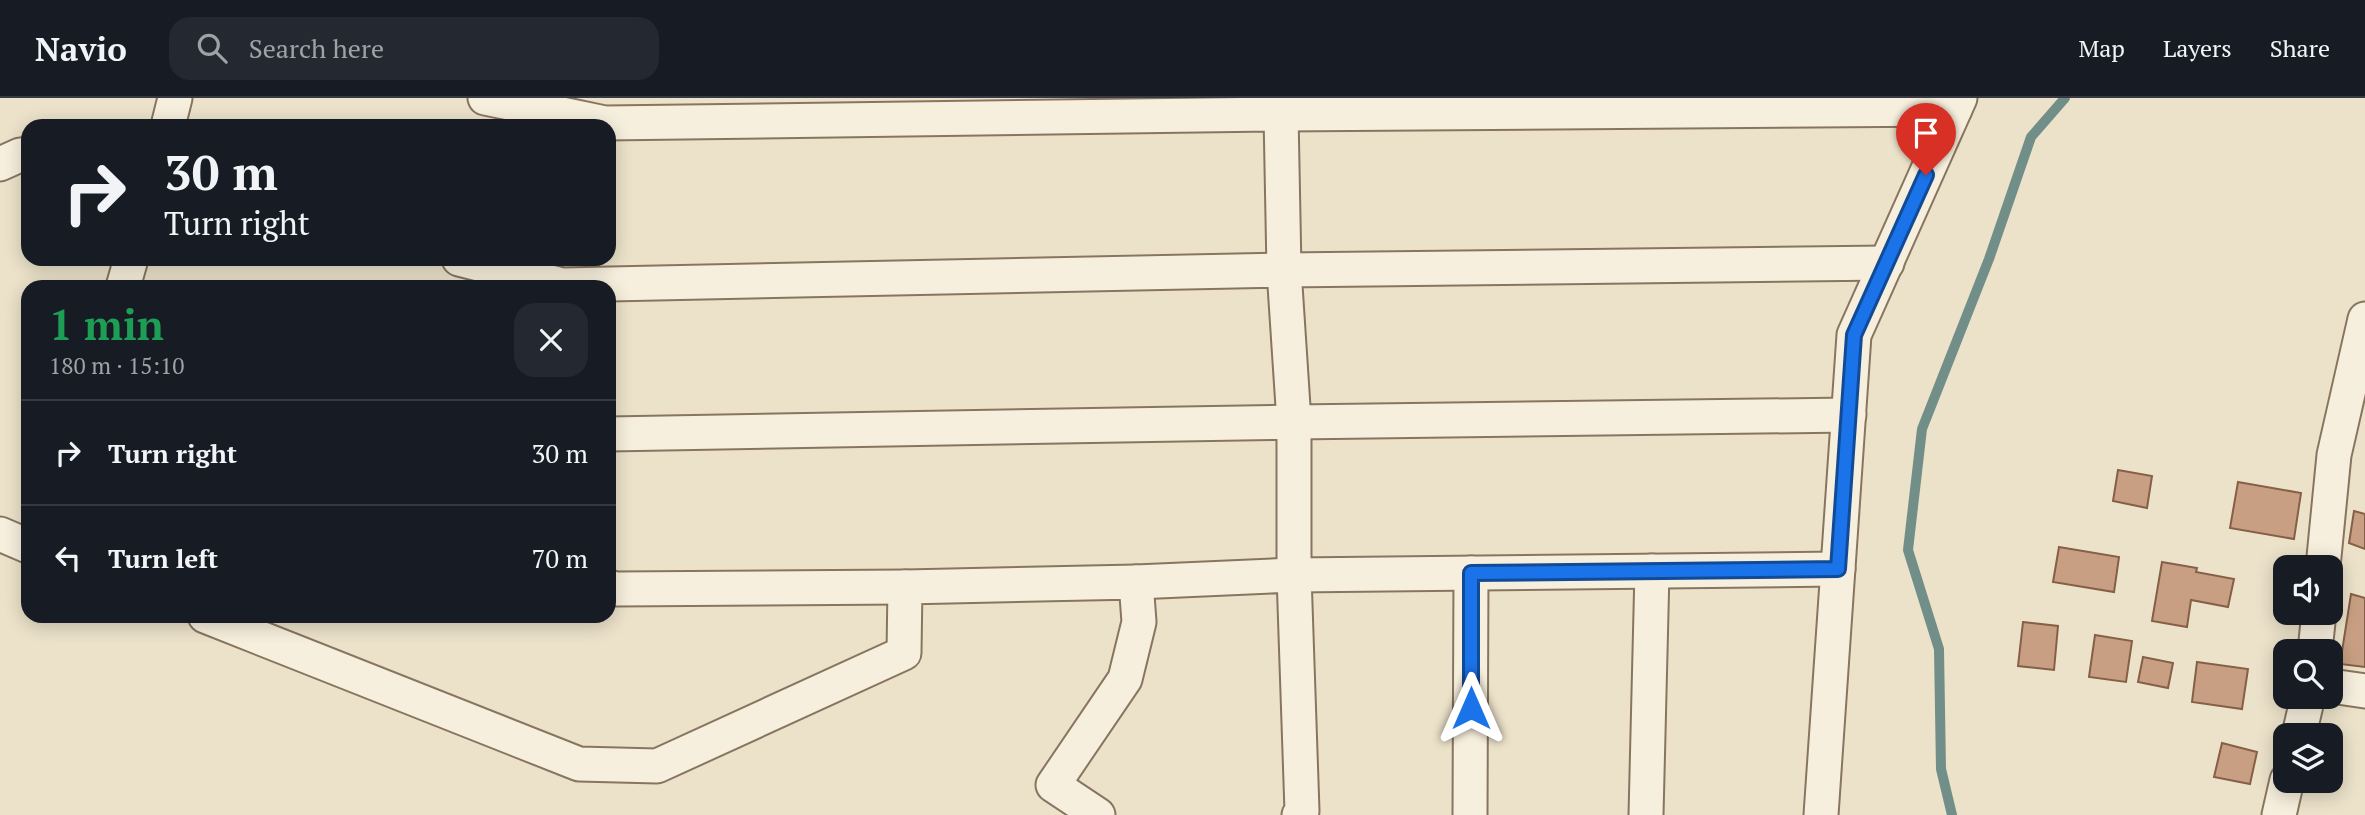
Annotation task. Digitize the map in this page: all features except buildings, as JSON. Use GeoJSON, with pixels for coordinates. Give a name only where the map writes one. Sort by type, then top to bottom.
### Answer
{"type":"FeatureCollection","features":[{"type":"Feature","properties":{"kind":"street"},"geometry":{"type":"LineString","coordinates":[[170,119],[175,98]]}},
{"type":"Feature","properties":{"kind":"street"},"geometry":{"type":"LineString","coordinates":[[485,98],[586,119]]}},
{"type":"Feature","properties":{"kind":"street"},"geometry":{"type":"LineString","coordinates":[[616,123],[1281,106],[1958,104],[1854,335],[1821,815]]}},
{"type":"Feature","properties":{"kind":"street"},"geometry":{"type":"LineString","coordinates":[[1281,106],[1284,270],[1294,422],[1294,575],[1302,811],[1299,815]]}},
{"type":"Feature","properties":{"kind":"street"},"geometry":{"type":"LineString","coordinates":[[0,164],[21,155]]}},
{"type":"Feature","properties":{"kind":"street"},"geometry":{"type":"LineString","coordinates":[[616,284],[1284,270],[1887,263]]}},
{"type":"Feature","properties":{"kind":"street"},"geometry":{"type":"LineString","coordinates":[[487,266],[542,280]]}},
{"type":"Feature","properties":{"kind":"street"},"geometry":{"type":"LineString","coordinates":[[2324,555],[2334,455],[2365,319]]}},
{"type":"Feature","properties":{"kind":"street"},"geometry":{"type":"LineString","coordinates":[[616,434],[1849,415]]}},
{"type":"Feature","properties":{"kind":"street"},"geometry":{"type":"LineString","coordinates":[[0,534],[21,543]]}},
{"type":"Feature","properties":{"kind":"street"},"geometry":{"type":"LineString","coordinates":[[616,588],[905,587],[1136,582],[1294,575],[1838,569]]}},
{"type":"Feature","properties":{"kind":"street"},"geometry":{"type":"LineString","coordinates":[[1646,815],[1652,571]]}},
{"type":"Feature","properties":{"kind":"street"},"geometry":{"type":"LineString","coordinates":[[1470,815],[1471,573]]}},
{"type":"Feature","properties":{"kind":"street"},"geometry":{"type":"LineString","coordinates":[[1098,815],[1053,785],[1125,678],[1139,622],[1136,582]]}},
{"type":"Feature","properties":{"kind":"street"},"geometry":{"type":"LineString","coordinates":[[223,623],[579,764],[657,766],[904,653],[905,587]]}},
{"type":"Feature","properties":{"kind":"street"},"geometry":{"type":"LineString","coordinates":[[2343,688],[2365,691]]}},
{"type":"Feature","properties":{"kind":"street"},"geometry":{"type":"LineString","coordinates":[[2279,815],[2284,793]]}},
{"type":"Feature","properties":{"kind":"waterway"},"geometry":{"type":"LineString","coordinates":[[1952,815],[1941,769],[1939,649],[1908,550],[1922,429],[1989,259],[2031,137],[2065,98]]}},
{"type":"Feature","properties":{"kind":"route"},"geometry":{"type":"LineString","coordinates":[[1471,708],[1471,573],[1838,569],[1854,335],[1926,175]]}}]}
